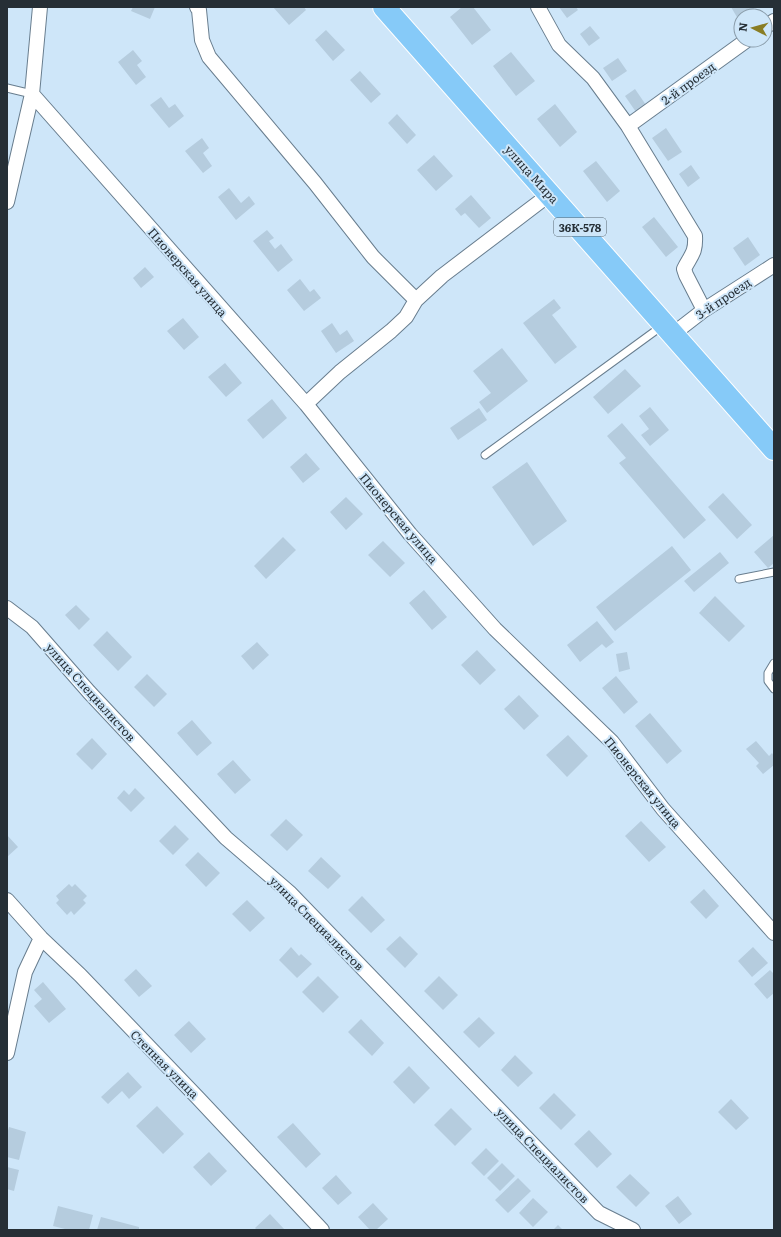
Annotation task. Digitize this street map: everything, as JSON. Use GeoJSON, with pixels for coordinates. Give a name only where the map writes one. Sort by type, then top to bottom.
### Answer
{"type":"FeatureCollection","features":[{"type":"Feature","properties":{"kind":"main road","name":"улица Мира"},"geometry":{"type":"LineString","coordinates":[[384,7],[774,449]]}},
{"type":"Feature","properties":{"kind":"street"},"geometry":{"type":"LineString","coordinates":[[7,202],[32,94],[40,7]]}},
{"type":"Feature","properties":{"kind":"street"},"geometry":{"type":"LineString","coordinates":[[197,7],[200,10],[202,40],[209,57],[315,183],[373,257],[416,300]]}},
{"type":"Feature","properties":{"kind":"street"},"geometry":{"type":"LineString","coordinates":[[538,7],[559,45],[593,78],[628,126],[695,236],[693,256],[684,269],[704,310]]}},
{"type":"Feature","properties":{"kind":"street","name":"2-й проезд"},"geometry":{"type":"LineString","coordinates":[[628,126],[736,48]]}},
{"type":"Feature","properties":{"kind":"street","name":"Пионерская улица"},"geometry":{"type":"LineString","coordinates":[[32,94],[306,404],[410,534],[495,629],[612,742],[663,809],[774,933]]}},
{"type":"Feature","properties":{"kind":"street"},"geometry":{"type":"LineString","coordinates":[[306,404],[340,372],[406,317],[416,300],[442,276],[550,194]]}},
{"type":"Feature","properties":{"kind":"street","name":"3-й проезд"},"geometry":{"type":"LineString","coordinates":[[669,329],[704,310],[774,265]]}},
{"type":"Feature","properties":{"kind":"street","name":"улица Специалистов"},"geometry":{"type":"LineString","coordinates":[[7,608],[32,627],[89,692],[226,838],[290,893],[599,1213],[633,1230]]}},
{"type":"Feature","properties":{"kind":"street","name":"Степная улица"},"geometry":{"type":"LineString","coordinates":[[7,900],[41,938],[80,975],[322,1230]]}},
{"type":"Feature","properties":{"kind":"street"},"geometry":{"type":"LineString","coordinates":[[7,1053],[25,972],[41,938]]}},
{"type":"Feature","properties":{"kind":"lane"},"geometry":{"type":"LineString","coordinates":[[7,88],[32,94]]}},
{"type":"Feature","properties":{"kind":"lane"},"geometry":{"type":"LineString","coordinates":[[485,456],[669,329]]}},
{"type":"Feature","properties":{"kind":"lane"},"geometry":{"type":"LineString","coordinates":[[739,579],[774,572]]}},
{"type":"Feature","properties":{"kind":"lane"},"geometry":{"type":"LineString","coordinates":[[774,663],[768,673],[768,681],[774,689]]}},
{"type":"Feature","properties":{"kind":"building"},"geometry":{"type":"Polygon","coordinates":[[[133,7],[155,7],[150,19],[131,11],[133,7]]]}},
{"type":"Feature","properties":{"kind":"building"},"geometry":{"type":"Polygon","coordinates":[[[273,7],[304,7],[306,10],[289,25],[273,7]]]}},
{"type":"Feature","properties":{"kind":"building"},"geometry":{"type":"Polygon","coordinates":[[[462,7],[473,7],[491,30],[472,45],[450,17],[462,7]]]}},
{"type":"Feature","properties":{"kind":"building"},"geometry":{"type":"Polygon","coordinates":[[[559,7],[576,7],[578,10],[567,18],[559,7]]]}},
{"type":"Feature","properties":{"kind":"building"},"geometry":{"type":"Polygon","coordinates":[[[731,7],[754,8],[733,8],[733,10],[731,7]]]}},
{"type":"Feature","properties":{"kind":"building"},"geometry":{"type":"Polygon","coordinates":[[[590,26],[600,38],[589,46],[580,34],[590,26]]]}},
{"type":"Feature","properties":{"kind":"building"},"geometry":{"type":"Polygon","coordinates":[[[326,30],[345,50],[333,61],[315,40],[326,30]]]}},
{"type":"Feature","properties":{"kind":"building"},"geometry":{"type":"Polygon","coordinates":[[[133,50],[142,61],[137,65],[146,77],[136,85],[118,62],[133,50]]]}},
{"type":"Feature","properties":{"kind":"building"},"geometry":{"type":"Polygon","coordinates":[[[511,52],[535,81],[516,96],[493,66],[511,52]]]}},
{"type":"Feature","properties":{"kind":"building"},"geometry":{"type":"Polygon","coordinates":[[[618,58],[627,71],[612,81],[603,68],[618,58]]]}},
{"type":"Feature","properties":{"kind":"building"},"geometry":{"type":"Polygon","coordinates":[[[360,71],[381,94],[371,103],[350,80],[360,71]]]}},
{"type":"Feature","properties":{"kind":"building"},"geometry":{"type":"Polygon","coordinates":[[[635,89],[646,105],[636,112],[625,96],[635,89]]]}},
{"type":"Feature","properties":{"kind":"building"},"geometry":{"type":"Polygon","coordinates":[[[161,97],[169,108],[175,104],[184,116],[169,128],[150,105],[161,97]]]}},
{"type":"Feature","properties":{"kind":"building"},"geometry":{"type":"Polygon","coordinates":[[[555,104],[577,132],[560,147],[537,119],[555,104]]]}},
{"type":"Feature","properties":{"kind":"building"},"geometry":{"type":"Polygon","coordinates":[[[397,114],[416,135],[407,144],[388,123],[397,114]]]}},
{"type":"Feature","properties":{"kind":"building"},"geometry":{"type":"Polygon","coordinates":[[[666,128],[682,152],[668,161],[652,138],[666,128]]]}},
{"type":"Feature","properties":{"kind":"building"},"geometry":{"type":"Polygon","coordinates":[[[202,138],[209,148],[203,153],[212,166],[203,173],[185,151],[202,138]]]}},
{"type":"Feature","properties":{"kind":"building"},"geometry":{"type":"Polygon","coordinates":[[[434,155],[453,176],[436,191],[417,170],[434,155]]]}},
{"type":"Feature","properties":{"kind":"building"},"geometry":{"type":"Polygon","coordinates":[[[596,161],[620,191],[607,202],[583,171],[596,161]]]}},
{"type":"Feature","properties":{"kind":"building"},"geometry":{"type":"Polygon","coordinates":[[[691,165],[700,178],[688,187],[679,174],[691,165]]]}},
{"type":"Feature","properties":{"kind":"building"},"geometry":{"type":"Polygon","coordinates":[[[229,188],[241,203],[249,196],[255,204],[236,220],[218,197],[229,188]]]}},
{"type":"Feature","properties":{"kind":"building"},"geometry":{"type":"Polygon","coordinates":[[[471,195],[491,218],[479,228],[465,213],[461,216],[455,209],[471,195]]]}},
{"type":"Feature","properties":{"kind":"building"},"geometry":{"type":"Polygon","coordinates":[[[654,217],[678,247],[666,257],[642,227],[654,217]]]}},
{"type":"Feature","properties":{"kind":"building"},"geometry":{"type":"Polygon","coordinates":[[[267,230],[274,238],[269,241],[275,249],[281,244],[293,260],[278,272],[253,241],[267,230]]]}},
{"type":"Feature","properties":{"kind":"building"},"geometry":{"type":"Polygon","coordinates":[[[748,237],[760,255],[745,266],[733,248],[748,237]]]}},
{"type":"Feature","properties":{"kind":"building"},"geometry":{"type":"Polygon","coordinates":[[[145,267],[154,277],[141,288],[133,278],[145,267]]]}},
{"type":"Feature","properties":{"kind":"building"},"geometry":{"type":"Polygon","coordinates":[[[300,279],[310,292],[314,289],[321,298],[304,311],[287,290],[300,279]]]}},
{"type":"Feature","properties":{"kind":"building"},"geometry":{"type":"Polygon","coordinates":[[[554,299],[561,308],[552,315],[577,347],[555,364],[523,323],[554,299]]]}},
{"type":"Feature","properties":{"kind":"building"},"geometry":{"type":"Polygon","coordinates":[[[183,318],[199,337],[184,350],[167,331],[183,318]]]}},
{"type":"Feature","properties":{"kind":"building"},"geometry":{"type":"Polygon","coordinates":[[[332,323],[340,335],[347,330],[354,341],[336,353],[321,331],[332,323]]]}},
{"type":"Feature","properties":{"kind":"building"},"geometry":{"type":"Polygon","coordinates":[[[502,348],[528,381],[487,413],[479,402],[491,393],[473,371],[502,348]]]}},
{"type":"Feature","properties":{"kind":"building"},"geometry":{"type":"Polygon","coordinates":[[[225,363],[242,383],[226,397],[208,377],[225,363]]]}},
{"type":"Feature","properties":{"kind":"building"},"geometry":{"type":"Polygon","coordinates":[[[625,369],[641,386],[608,414],[593,397],[625,369]]]}},
{"type":"Feature","properties":{"kind":"building"},"geometry":{"type":"Polygon","coordinates":[[[272,399],[287,418],[263,439],[247,420],[272,399]]]}},
{"type":"Feature","properties":{"kind":"building"},"geometry":{"type":"Polygon","coordinates":[[[650,407],[669,430],[650,446],[641,435],[649,429],[639,416],[650,407]]]}},
{"type":"Feature","properties":{"kind":"building"},"geometry":{"type":"Polygon","coordinates":[[[479,408],[487,420],[458,440],[450,428],[479,408]]]}},
{"type":"Feature","properties":{"kind":"building"},"geometry":{"type":"Polygon","coordinates":[[[622,423],[706,520],[684,539],[619,463],[626,458],[607,436],[622,423]]]}},
{"type":"Feature","properties":{"kind":"building"},"geometry":{"type":"Polygon","coordinates":[[[306,453],[320,469],[303,483],[290,467],[306,453]]]}},
{"type":"Feature","properties":{"kind":"building"},"geometry":{"type":"Polygon","coordinates":[[[527,462],[567,521],[533,546],[492,487],[527,462]]]}},
{"type":"Feature","properties":{"kind":"building"},"geometry":{"type":"Polygon","coordinates":[[[723,493],[752,525],[737,539],[708,507],[723,493]]]}},
{"type":"Feature","properties":{"kind":"building"},"geometry":{"type":"Polygon","coordinates":[[[346,497],[363,514],[346,530],[330,512],[346,497]]]}},
{"type":"Feature","properties":{"kind":"building"},"geometry":{"type":"Polygon","coordinates":[[[774,535],[774,563],[768,568],[754,552],[774,535]]]}},
{"type":"Feature","properties":{"kind":"building"},"geometry":{"type":"Polygon","coordinates":[[[283,537],[296,550],[266,579],[254,566],[283,537]]]}},
{"type":"Feature","properties":{"kind":"building"},"geometry":{"type":"Polygon","coordinates":[[[383,541],[405,563],[390,577],[368,555],[383,541]]]}},
{"type":"Feature","properties":{"kind":"building"},"geometry":{"type":"Polygon","coordinates":[[[672,546],[691,570],[615,631],[596,607],[672,546]]]}},
{"type":"Feature","properties":{"kind":"building"},"geometry":{"type":"Polygon","coordinates":[[[720,552],[729,563],[694,592],[684,581],[720,552]]]}},
{"type":"Feature","properties":{"kind":"building"},"geometry":{"type":"Polygon","coordinates":[[[424,590],[447,617],[432,630],[409,603],[424,590]]]}},
{"type":"Feature","properties":{"kind":"building"},"geometry":{"type":"Polygon","coordinates":[[[715,596],[745,626],[729,642],[699,613],[715,596]]]}},
{"type":"Feature","properties":{"kind":"building"},"geometry":{"type":"Polygon","coordinates":[[[76,605],[90,619],[79,630],[65,615],[76,605]]]}},
{"type":"Feature","properties":{"kind":"building"},"geometry":{"type":"Polygon","coordinates":[[[597,621],[614,642],[606,648],[602,644],[580,662],[567,645],[597,621]]]}},
{"type":"Feature","properties":{"kind":"building"},"geometry":{"type":"Polygon","coordinates":[[[107,631],[132,657],[118,671],[93,645],[107,631]]]}},
{"type":"Feature","properties":{"kind":"building"},"geometry":{"type":"Polygon","coordinates":[[[257,642],[269,655],[253,670],[241,656],[257,642]]]}},
{"type":"Feature","properties":{"kind":"building"},"geometry":{"type":"Polygon","coordinates":[[[477,650],[496,670],[480,685],[461,665],[477,650]]]}},
{"type":"Feature","properties":{"kind":"building"},"geometry":{"type":"Polygon","coordinates":[[[627,652],[630,669],[619,672],[616,654],[627,652]]]}},
{"type":"Feature","properties":{"kind":"building"},"geometry":{"type":"Polygon","coordinates":[[[147,674],[167,694],[154,707],[134,687],[147,674]]]}},
{"type":"Feature","properties":{"kind":"building"},"geometry":{"type":"Polygon","coordinates":[[[616,676],[638,702],[624,714],[602,688],[616,676]]]}},
{"type":"Feature","properties":{"kind":"building"},"geometry":{"type":"Polygon","coordinates":[[[519,695],[539,716],[524,730],[504,709],[519,695]]]}},
{"type":"Feature","properties":{"kind":"building"},"geometry":{"type":"Polygon","coordinates":[[[650,713],[682,751],[667,764],[635,726],[650,713]]]}},
{"type":"Feature","properties":{"kind":"building"},"geometry":{"type":"Polygon","coordinates":[[[192,720],[212,743],[197,756],[177,733],[192,720]]]}},
{"type":"Feature","properties":{"kind":"building"},"geometry":{"type":"Polygon","coordinates":[[[568,735],[588,756],[567,777],[546,755],[568,735]]]}},
{"type":"Feature","properties":{"kind":"building"},"geometry":{"type":"Polygon","coordinates":[[[92,738],[107,754],[92,770],[76,754],[92,738]]]}},
{"type":"Feature","properties":{"kind":"building"},"geometry":{"type":"Polygon","coordinates":[[[756,741],[769,756],[772,753],[774,756],[774,765],[763,774],[756,766],[759,763],[746,749],[756,741]]]}},
{"type":"Feature","properties":{"kind":"building"},"geometry":{"type":"Polygon","coordinates":[[[233,760],[251,780],[235,794],[217,774],[233,760]]]}},
{"type":"Feature","properties":{"kind":"building"},"geometry":{"type":"Polygon","coordinates":[[[135,788],[145,798],[131,812],[117,798],[124,790],[129,795],[135,788]]]}},
{"type":"Feature","properties":{"kind":"building"},"geometry":{"type":"Polygon","coordinates":[[[286,819],[303,835],[287,851],[270,835],[286,819]]]}},
{"type":"Feature","properties":{"kind":"building"},"geometry":{"type":"Polygon","coordinates":[[[641,821],[666,847],[649,862],[625,836],[641,821]]]}},
{"type":"Feature","properties":{"kind":"building"},"geometry":{"type":"Polygon","coordinates":[[[175,825],[189,839],[173,855],[159,841],[175,825]]]}},
{"type":"Feature","properties":{"kind":"building"},"geometry":{"type":"Polygon","coordinates":[[[7,835],[18,847],[7,857],[7,835]]]}},
{"type":"Feature","properties":{"kind":"building"},"geometry":{"type":"Polygon","coordinates":[[[198,852],[220,873],[206,887],[185,865],[198,852]]]}},
{"type":"Feature","properties":{"kind":"building"},"geometry":{"type":"Polygon","coordinates":[[[321,857],[341,876],[328,889],[308,871],[321,857]]]}},
{"type":"Feature","properties":{"kind":"building"},"geometry":{"type":"Polygon","coordinates":[[[69,884],[72,887],[75,884],[87,896],[83,900],[86,903],[74,915],[71,911],[67,915],[56,903],[59,900],[56,896],[69,884]]]}},
{"type":"Feature","properties":{"kind":"building"},"geometry":{"type":"Polygon","coordinates":[[[704,889],[719,906],[706,919],[690,902],[704,889]]]}},
{"type":"Feature","properties":{"kind":"building"},"geometry":{"type":"Polygon","coordinates":[[[362,896],[385,920],[371,933],[348,910],[362,896]]]}},
{"type":"Feature","properties":{"kind":"building"},"geometry":{"type":"Polygon","coordinates":[[[247,900],[265,918],[250,932],[232,914],[247,900]]]}},
{"type":"Feature","properties":{"kind":"building"},"geometry":{"type":"Polygon","coordinates":[[[400,936],[418,954],[405,968],[386,949],[400,936]]]}},
{"type":"Feature","properties":{"kind":"building"},"geometry":{"type":"Polygon","coordinates":[[[291,947],[299,956],[301,954],[312,964],[297,978],[279,960],[291,947]]]}},
{"type":"Feature","properties":{"kind":"building"},"geometry":{"type":"Polygon","coordinates":[[[753,947],[768,963],[752,977],[738,961],[753,947]]]}},
{"type":"Feature","properties":{"kind":"building"},"geometry":{"type":"Polygon","coordinates":[[[136,969],[152,986],[139,997],[124,980],[136,969]]]}},
{"type":"Feature","properties":{"kind":"building"},"geometry":{"type":"Polygon","coordinates":[[[770,970],[774,974],[774,993],[767,999],[754,984],[770,970]]]}},
{"type":"Feature","properties":{"kind":"building"},"geometry":{"type":"Polygon","coordinates":[[[318,976],[339,997],[323,1013],[302,992],[318,976]]]}},
{"type":"Feature","properties":{"kind":"building"},"geometry":{"type":"Polygon","coordinates":[[[439,976],[458,995],[443,1010],[424,991],[439,976]]]}},
{"type":"Feature","properties":{"kind":"building"},"geometry":{"type":"Polygon","coordinates":[[[43,982],[66,1009],[49,1023],[34,1006],[42,999],[34,990],[43,982]]]}},
{"type":"Feature","properties":{"kind":"building"},"geometry":{"type":"Polygon","coordinates":[[[479,1017],[495,1033],[479,1048],[463,1032],[479,1017]]]}},
{"type":"Feature","properties":{"kind":"building"},"geometry":{"type":"Polygon","coordinates":[[[361,1019],[384,1043],[372,1056],[348,1032],[361,1019]]]}},
{"type":"Feature","properties":{"kind":"building"},"geometry":{"type":"Polygon","coordinates":[[[189,1021],[206,1039],[191,1053],[174,1035],[189,1021]]]}},
{"type":"Feature","properties":{"kind":"building"},"geometry":{"type":"Polygon","coordinates":[[[515,1055],[533,1073],[518,1087],[501,1070],[515,1055]]]}},
{"type":"Feature","properties":{"kind":"building"},"geometry":{"type":"Polygon","coordinates":[[[409,1066],[430,1088],[414,1104],[393,1082],[409,1066]]]}},
{"type":"Feature","properties":{"kind":"building"},"geometry":{"type":"Polygon","coordinates":[[[128,1072],[142,1087],[129,1099],[122,1091],[108,1104],[101,1097],[128,1072]]]}},
{"type":"Feature","properties":{"kind":"building"},"geometry":{"type":"Polygon","coordinates":[[[554,1093],[576,1115],[561,1130],[539,1108],[554,1093]]]}},
{"type":"Feature","properties":{"kind":"building"},"geometry":{"type":"Polygon","coordinates":[[[731,1099],[749,1118],[736,1130],[718,1112],[731,1099]]]}},
{"type":"Feature","properties":{"kind":"building"},"geometry":{"type":"Polygon","coordinates":[[[157,1106],[184,1134],[163,1154],[136,1126],[157,1106]]]}},
{"type":"Feature","properties":{"kind":"building"},"geometry":{"type":"Polygon","coordinates":[[[451,1108],[472,1129],[455,1146],[434,1125],[451,1108]]]}},
{"type":"Feature","properties":{"kind":"building"},"geometry":{"type":"Polygon","coordinates":[[[293,1123],[321,1154],[306,1168],[277,1137],[293,1123]]]}},
{"type":"Feature","properties":{"kind":"building"},"geometry":{"type":"Polygon","coordinates":[[[9,1127],[26,1132],[19,1160],[7,1157],[7,1134],[9,1127]]]}},
{"type":"Feature","properties":{"kind":"building"},"geometry":{"type":"Polygon","coordinates":[[[589,1130],[612,1154],[597,1168],[574,1144],[589,1130]]]}},
{"type":"Feature","properties":{"kind":"building"},"geometry":{"type":"Polygon","coordinates":[[[486,1148],[499,1161],[484,1176],[471,1163],[486,1148]]]}},
{"type":"Feature","properties":{"kind":"building"},"geometry":{"type":"Polygon","coordinates":[[[209,1152],[227,1171],[211,1186],[193,1167],[209,1152]]]}},
{"type":"Feature","properties":{"kind":"building"},"geometry":{"type":"Polygon","coordinates":[[[502,1163],[515,1176],[500,1191],[487,1178],[502,1163]]]}},
{"type":"Feature","properties":{"kind":"building"},"geometry":{"type":"Polygon","coordinates":[[[7,1167],[19,1170],[14,1191],[7,1189],[7,1167]]]}},
{"type":"Feature","properties":{"kind":"building"},"geometry":{"type":"Polygon","coordinates":[[[630,1174],[650,1193],[636,1207],[616,1187],[630,1174]]]}},
{"type":"Feature","properties":{"kind":"building"},"geometry":{"type":"Polygon","coordinates":[[[336,1175],[352,1193],[338,1205],[322,1188],[336,1175]]]}},
{"type":"Feature","properties":{"kind":"building"},"geometry":{"type":"Polygon","coordinates":[[[518,1178],[531,1191],[508,1213],[495,1200],[518,1178]]]}},
{"type":"Feature","properties":{"kind":"building"},"geometry":{"type":"Polygon","coordinates":[[[678,1196],[692,1214],[679,1224],[665,1206],[678,1196]]]}},
{"type":"Feature","properties":{"kind":"building"},"geometry":{"type":"Polygon","coordinates":[[[533,1198],[548,1212],[533,1227],[519,1213],[533,1198]]]}},
{"type":"Feature","properties":{"kind":"building"},"geometry":{"type":"Polygon","coordinates":[[[373,1203],[388,1219],[376,1230],[370,1230],[358,1217],[373,1203]]]}},
{"type":"Feature","properties":{"kind":"building"},"geometry":{"type":"Polygon","coordinates":[[[58,1206],[93,1215],[89,1230],[69,1230],[53,1226],[58,1206]]]}},
{"type":"Feature","properties":{"kind":"building"},"geometry":{"type":"Polygon","coordinates":[[[270,1214],[285,1230],[257,1230],[255,1228],[270,1214]]]}},
{"type":"Feature","properties":{"kind":"building"},"geometry":{"type":"Polygon","coordinates":[[[101,1217],[139,1227],[139,1230],[97,1230],[101,1217]]]}},
{"type":"Feature","properties":{"kind":"building"},"geometry":{"type":"Polygon","coordinates":[[[558,1225],[563,1230],[553,1230],[558,1225]]]}}]}
